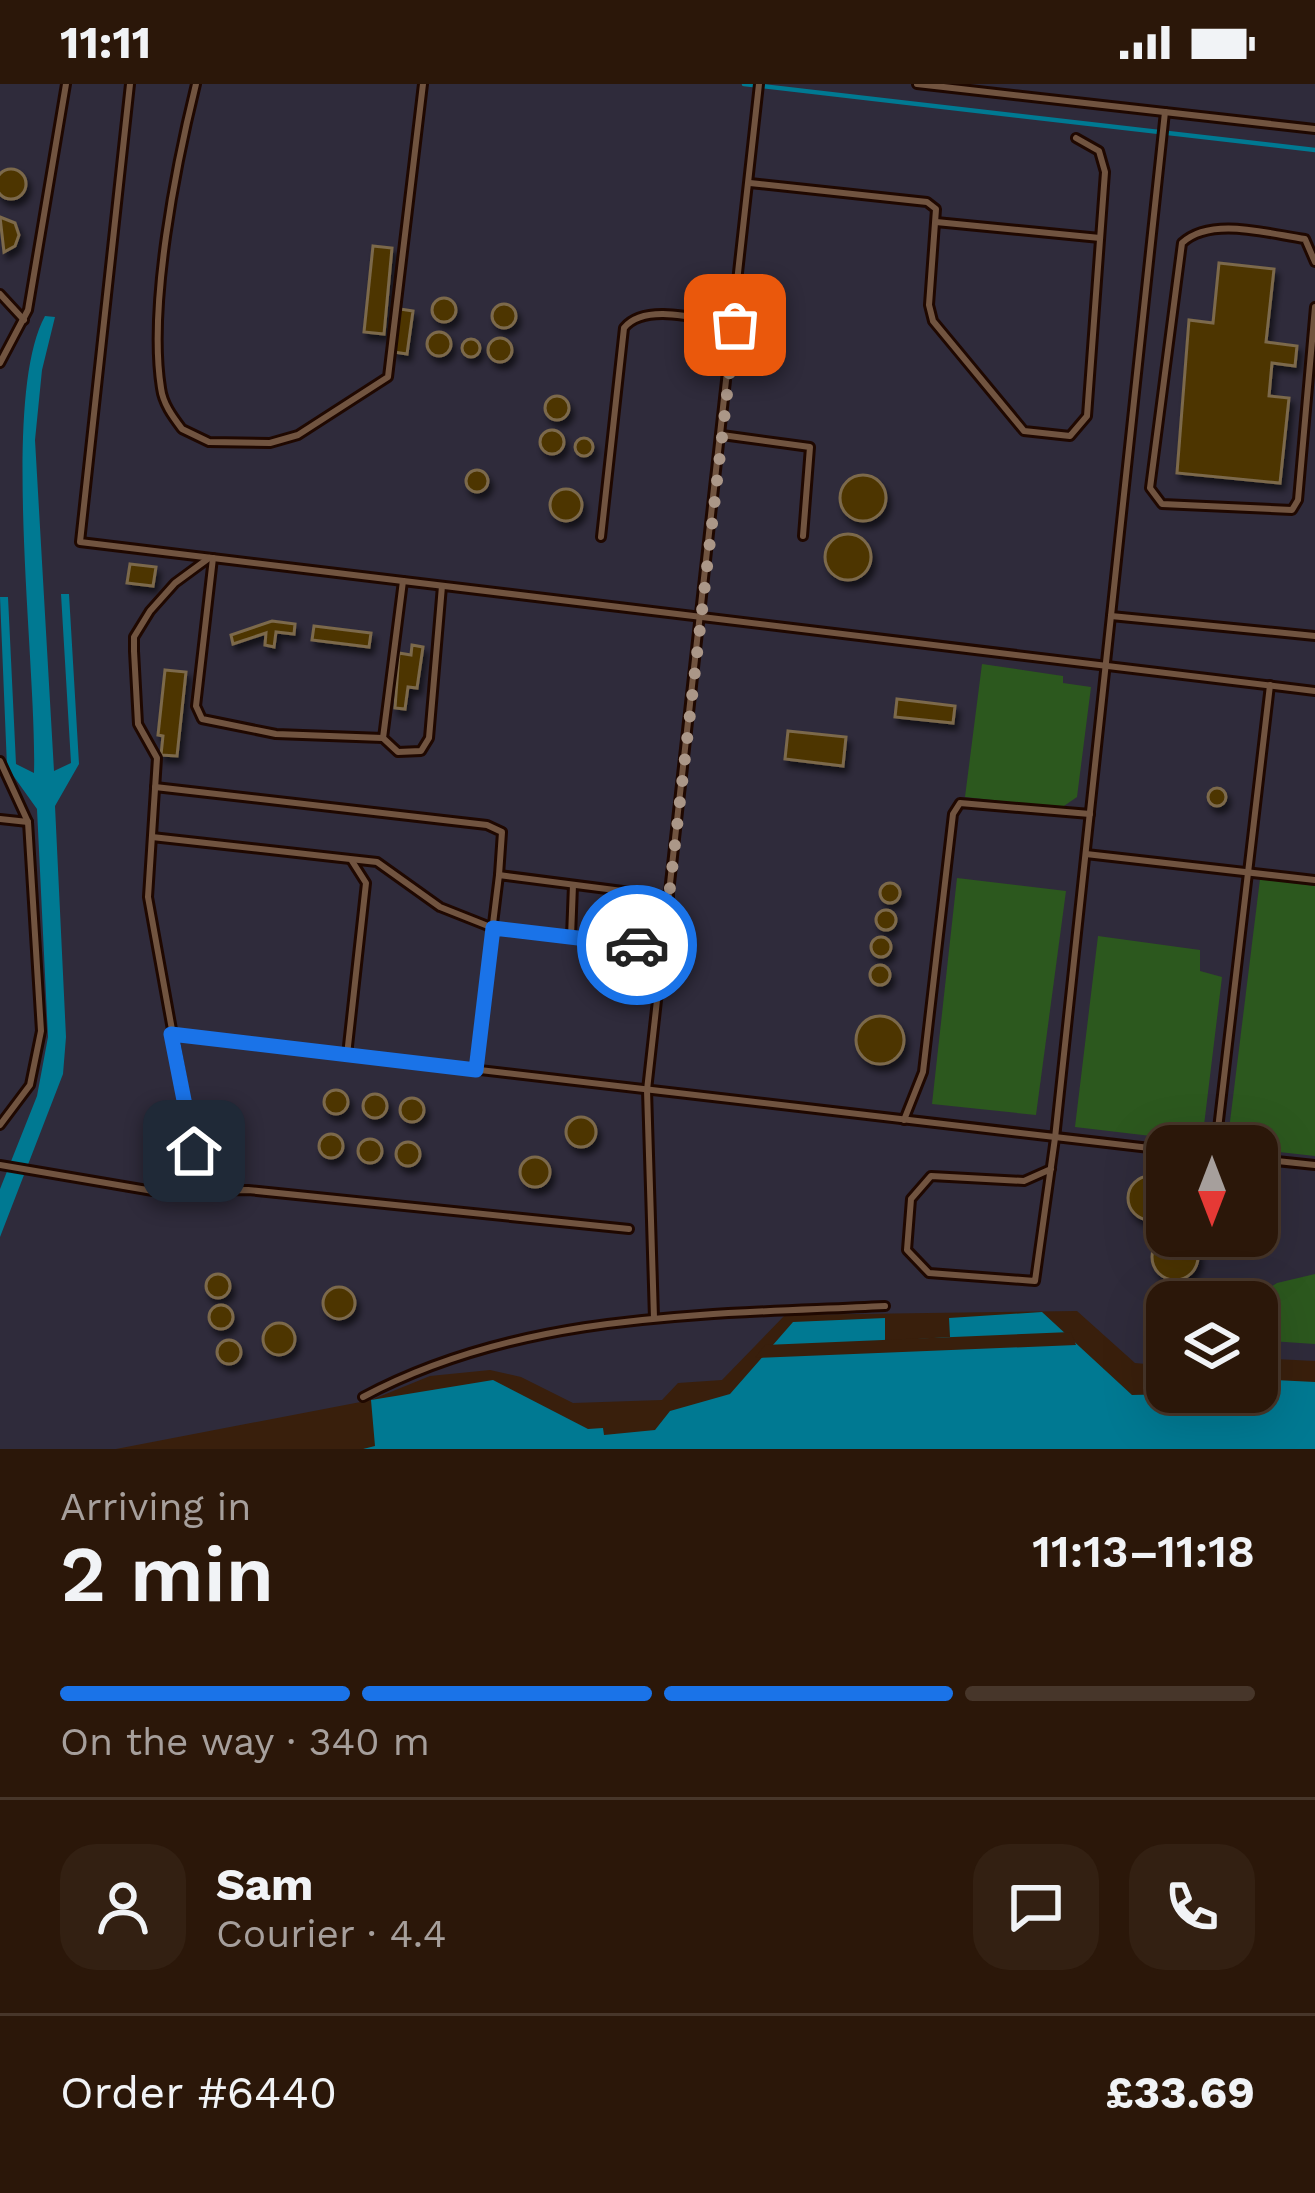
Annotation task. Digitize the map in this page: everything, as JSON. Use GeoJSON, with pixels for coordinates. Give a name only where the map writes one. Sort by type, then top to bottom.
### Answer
{"type":"FeatureCollection","features":[{"type":"Feature","properties":{"kind":"lane"},"geometry":{"type":"LineString","coordinates":[[0,363],[24,320],[66,84]]}},
{"type":"Feature","properties":{"kind":"lane"},"geometry":{"type":"LineString","coordinates":[[130,84],[80,542],[1315,691]]}},
{"type":"Feature","properties":{"kind":"lane"},"geometry":{"type":"LineString","coordinates":[[196,84],[183,138],[163,291],[161,392],[182,429],[228,445],[298,435],[388,377],[423,84]]}},
{"type":"Feature","properties":{"kind":"lane"},"geometry":{"type":"LineString","coordinates":[[654,1318],[647,1090],[759,84]]}},
{"type":"Feature","properties":{"kind":"lane"},"geometry":{"type":"LineString","coordinates":[[917,84],[1315,129]]}},
{"type":"Feature","properties":{"kind":"lane"},"geometry":{"type":"LineString","coordinates":[[1051,1169],[1024,1181],[931,1176],[911,1199],[907,1250],[929,1273],[1035,1281],[1051,1169],[1055,1138],[1165,112]]}},
{"type":"Feature","properties":{"kind":"lane"},"geometry":{"type":"LineString","coordinates":[[749,182],[927,202],[936,209],[929,304],[933,321],[1009,416],[1033,433],[1070,436],[1087,416],[1104,161],[1091,144],[1076,138]]}},
{"type":"Feature","properties":{"kind":"lane"},"geometry":{"type":"LineString","coordinates":[[935,222],[1100,238]]}},
{"type":"Feature","properties":{"kind":"lane"},"geometry":{"type":"LineString","coordinates":[[1315,262],[1304,239],[1266,233],[1204,229],[1182,243],[1150,488],[1162,504],[1292,510],[1298,500],[1315,307]]}},
{"type":"Feature","properties":{"kind":"lane"},"geometry":{"type":"LineString","coordinates":[[0,294],[24,320]]}},
{"type":"Feature","properties":{"kind":"lane"},"geometry":{"type":"LineString","coordinates":[[601,537],[624,328],[633,318],[650,314],[735,325]]}},
{"type":"Feature","properties":{"kind":"lane"},"geometry":{"type":"LineString","coordinates":[[722,435],[810,447],[803,536]]}},
{"type":"Feature","properties":{"kind":"lane"},"geometry":{"type":"LineString","coordinates":[[212,558],[196,706],[202,719],[276,734],[383,738],[398,752],[426,747],[442,586]]}},
{"type":"Feature","properties":{"kind":"lane"},"geometry":{"type":"LineString","coordinates":[[201,1190],[148,897],[158,758],[138,724],[134,637],[175,583],[212,558]]}},
{"type":"Feature","properties":{"kind":"lane"},"geometry":{"type":"LineString","coordinates":[[383,738],[403,581]]}},
{"type":"Feature","properties":{"kind":"lane"},"geometry":{"type":"LineString","coordinates":[[1111,616],[1315,636]]}},
{"type":"Feature","properties":{"kind":"lane"},"geometry":{"type":"LineString","coordinates":[[1218,1125],[1270,686]]}},
{"type":"Feature","properties":{"kind":"lane"},"geometry":{"type":"LineString","coordinates":[[0,761],[28,822],[41,1031],[30,1085],[0,1125]]}},
{"type":"Feature","properties":{"kind":"lane"},"geometry":{"type":"LineString","coordinates":[[155,787],[487,825],[502,832],[476,1070]]}},
{"type":"Feature","properties":{"kind":"lane"},"geometry":{"type":"LineString","coordinates":[[904,1120],[923,1072],[953,814],[959,802],[1090,814]]}},
{"type":"Feature","properties":{"kind":"lane"},"geometry":{"type":"LineString","coordinates":[[0,819],[28,822]]}},
{"type":"Feature","properties":{"kind":"lane"},"geometry":{"type":"LineString","coordinates":[[152,837],[350,858],[391,869],[440,907],[493,928],[663,948]]}},
{"type":"Feature","properties":{"kind":"lane"},"geometry":{"type":"LineString","coordinates":[[1086,854],[1315,880]]}},
{"type":"Feature","properties":{"kind":"lane"},"geometry":{"type":"LineString","coordinates":[[346,1055],[366,883],[350,858]]}},
{"type":"Feature","properties":{"kind":"lane"},"geometry":{"type":"LineString","coordinates":[[499,875],[669,897]]}},
{"type":"Feature","properties":{"kind":"lane"},"geometry":{"type":"LineString","coordinates":[[571,937],[573,885]]}},
{"type":"Feature","properties":{"kind":"lane"},"geometry":{"type":"LineString","coordinates":[[171,1034],[1146,1148]]}},
{"type":"Feature","properties":{"kind":"lane"},"geometry":{"type":"LineString","coordinates":[[1278,1162],[1315,1166]]}},
{"type":"Feature","properties":{"kind":"lane"},"geometry":{"type":"LineString","coordinates":[[0,1165],[153,1191],[248,1190],[629,1229]]}},
{"type":"Feature","properties":{"kind":"lane"},"geometry":{"type":"LineString","coordinates":[[363,1396],[410,1372],[548,1331],[654,1318],[885,1306]]}},
{"type":"Feature","properties":{"kind":"shaded area"},"geometry":{"type":"Polygon","coordinates":[[[0,84],[1315,84],[1315,1361],[1278,1359],[1278,1281],[1146,1281],[1146,1364],[1135,1363],[1077,1311],[785,1315],[722,1380],[678,1383],[662,1400],[573,1403],[521,1377],[490,1370],[430,1376],[371,1400],[116,1449],[0,1449],[0,84]]]}},
{"type":"Feature","properties":{"kind":"green space"},"geometry":{"type":"Polygon","coordinates":[[[982,664],[1063,676],[1063,683],[1091,687],[1077,797],[1061,808],[965,797],[982,664]]]}},
{"type":"Feature","properties":{"kind":"green space"},"geometry":{"type":"Polygon","coordinates":[[[957,878],[1066,891],[1036,1115],[932,1104],[957,878]]]}},
{"type":"Feature","properties":{"kind":"green space"},"geometry":{"type":"Polygon","coordinates":[[[1260,879],[1315,886],[1315,1156],[1278,1152],[1278,1125],[1230,1125],[1260,879]]]}},
{"type":"Feature","properties":{"kind":"green space"},"geometry":{"type":"Polygon","coordinates":[[[1098,936],[1200,950],[1200,971],[1222,977],[1204,1125],[1146,1125],[1146,1135],[1075,1127],[1098,936]]]}},
{"type":"Feature","properties":{"kind":"green space"},"geometry":{"type":"Polygon","coordinates":[[[1315,1274],[1315,1344],[1278,1341],[1278,1283],[1315,1274]]]}},
{"type":"Feature","properties":{"kind":"water"},"geometry":{"type":"Polygon","coordinates":[[[45,316],[55,317],[42,370],[35,440],[54,771],[71,763],[61,594],[69,594],[79,764],[55,806],[66,1037],[63,1074],[0,1237],[0,1189],[37,1096],[48,1037],[37,809],[7,767],[0,597],[8,597],[16,764],[34,773],[23,468],[32,355],[45,316]]]}},
{"type":"Feature","properties":{"kind":"water"},"geometry":{"type":"Polygon","coordinates":[[[1042,1312],[1132,1395],[1146,1395],[1146,1413],[1278,1413],[1278,1380],[1315,1382],[1315,1449],[363,1449],[375,1446],[371,1400],[493,1380],[588,1429],[603,1428],[604,1435],[655,1430],[670,1411],[730,1394],[793,1322],[885,1318],[885,1341],[950,1337],[949,1318],[1042,1312]]]}},
{"type":"Feature","properties":{"kind":"pier"},"geometry":{"type":"Polygon","coordinates":[[[1071,1332],[1076,1345],[755,1358],[765,1345],[1071,1332]]]}},
{"type":"Feature","properties":{"kind":"building"},"geometry":{"type":"Polygon","coordinates":[[[17,170],[25,178],[22,195],[11,199],[0,195],[0,173],[17,170]]]}},
{"type":"Feature","properties":{"kind":"building"},"geometry":{"type":"Polygon","coordinates":[[[0,217],[15,223],[19,235],[15,246],[4,252],[0,217]]]}},
{"type":"Feature","properties":{"kind":"building"},"geometry":{"type":"Polygon","coordinates":[[[373,246],[392,248],[384,334],[364,332],[373,246]]]}},
{"type":"Feature","properties":{"kind":"building"},"geometry":{"type":"Polygon","coordinates":[[[1219,263],[1274,269],[1266,342],[1297,346],[1295,366],[1272,363],[1269,396],[1289,398],[1280,483],[1177,473],[1189,320],[1213,323],[1219,263]]]}},
{"type":"Feature","properties":{"kind":"building"},"geometry":{"type":"Polygon","coordinates":[[[444,298],[453,301],[453,319],[444,322],[435,319],[432,310],[435,301],[444,298]]]}},
{"type":"Feature","properties":{"kind":"building"},"geometry":{"type":"Polygon","coordinates":[[[504,304],[513,307],[513,325],[504,328],[495,325],[492,316],[495,307],[504,304]]]}},
{"type":"Feature","properties":{"kind":"building"},"geometry":{"type":"Polygon","coordinates":[[[400,309],[413,311],[407,354],[394,352],[400,309]]]}},
{"type":"Feature","properties":{"kind":"building"},"geometry":{"type":"Polygon","coordinates":[[[439,332],[451,344],[439,356],[427,344],[439,332]]]}},
{"type":"Feature","properties":{"kind":"building"},"geometry":{"type":"Polygon","coordinates":[[[500,338],[512,350],[500,362],[488,350],[500,338]]]}},
{"type":"Feature","properties":{"kind":"building"},"geometry":{"type":"Polygon","coordinates":[[[471,339],[480,348],[471,357],[462,348],[471,339]]]}},
{"type":"Feature","properties":{"kind":"building"},"geometry":{"type":"Polygon","coordinates":[[[557,396],[569,408],[557,420],[545,408],[557,396]]]}},
{"type":"Feature","properties":{"kind":"building"},"geometry":{"type":"Polygon","coordinates":[[[552,430],[564,442],[552,454],[540,442],[552,430]]]}},
{"type":"Feature","properties":{"kind":"building"},"geometry":{"type":"Polygon","coordinates":[[[584,438],[593,447],[584,456],[575,447],[584,438]]]}},
{"type":"Feature","properties":{"kind":"building"},"geometry":{"type":"Polygon","coordinates":[[[477,470],[488,481],[477,492],[466,481],[477,470]]]}},
{"type":"Feature","properties":{"kind":"building"},"geometry":{"type":"Polygon","coordinates":[[[863,475],[880,481],[886,498],[880,515],[863,521],[846,515],[840,498],[846,481],[863,475]]]}},
{"type":"Feature","properties":{"kind":"building"},"geometry":{"type":"Polygon","coordinates":[[[566,489],[577,494],[582,505],[577,516],[566,521],[555,516],[550,505],[555,494],[566,489]]]}},
{"type":"Feature","properties":{"kind":"building"},"geometry":{"type":"Polygon","coordinates":[[[848,534],[865,540],[871,557],[865,574],[848,580],[831,574],[825,557],[831,540],[848,534]]]}},
{"type":"Feature","properties":{"kind":"building"},"geometry":{"type":"Polygon","coordinates":[[[130,564],[156,567],[153,586],[127,583],[130,564]]]}},
{"type":"Feature","properties":{"kind":"building"},"geometry":{"type":"Polygon","coordinates":[[[272,621],[295,624],[294,634],[276,632],[274,647],[265,645],[266,633],[233,644],[231,635],[272,621]]]}},
{"type":"Feature","properties":{"kind":"building"},"geometry":{"type":"Polygon","coordinates":[[[314,626],[371,633],[369,647],[312,640],[314,626]]]}},
{"type":"Feature","properties":{"kind":"building"},"geometry":{"type":"Polygon","coordinates":[[[412,645],[423,647],[417,688],[408,687],[405,709],[395,708],[399,653],[411,655],[412,645]]]}},
{"type":"Feature","properties":{"kind":"building"},"geometry":{"type":"Polygon","coordinates":[[[165,670],[186,672],[177,756],[161,755],[163,736],[158,735],[165,670]]]}},
{"type":"Feature","properties":{"kind":"building"},"geometry":{"type":"Polygon","coordinates":[[[897,699],[955,706],[953,723],[895,717],[897,699]]]}},
{"type":"Feature","properties":{"kind":"building"},"geometry":{"type":"Polygon","coordinates":[[[788,731],[846,737],[843,766],[785,759],[788,731]]]}},
{"type":"Feature","properties":{"kind":"building"},"geometry":{"type":"Polygon","coordinates":[[[1217,788],[1226,797],[1217,806],[1208,797],[1217,788]]]}},
{"type":"Feature","properties":{"kind":"building"},"geometry":{"type":"Polygon","coordinates":[[[890,883],[900,893],[890,903],[880,893],[890,883]]]}},
{"type":"Feature","properties":{"kind":"building"},"geometry":{"type":"Polygon","coordinates":[[[886,910],[896,920],[886,930],[876,920],[886,910]]]}},
{"type":"Feature","properties":{"kind":"building"},"geometry":{"type":"Polygon","coordinates":[[[881,937],[891,947],[881,957],[871,947],[881,937]]]}},
{"type":"Feature","properties":{"kind":"building"},"geometry":{"type":"Polygon","coordinates":[[[880,965],[890,975],[880,985],[870,975],[880,965]]]}},
{"type":"Feature","properties":{"kind":"building"},"geometry":{"type":"Polygon","coordinates":[[[880,1016],[897,1023],[904,1040],[897,1057],[880,1064],[863,1057],[856,1040],[863,1023],[880,1016]]]}},
{"type":"Feature","properties":{"kind":"building"},"geometry":{"type":"Polygon","coordinates":[[[336,1090],[348,1102],[336,1114],[324,1102],[336,1090]]]}},
{"type":"Feature","properties":{"kind":"building"},"geometry":{"type":"Polygon","coordinates":[[[375,1094],[387,1106],[375,1118],[363,1106],[375,1094]]]}},
{"type":"Feature","properties":{"kind":"building"},"geometry":{"type":"Polygon","coordinates":[[[412,1098],[424,1110],[412,1122],[400,1110],[412,1098]]]}},
{"type":"Feature","properties":{"kind":"building"},"geometry":{"type":"Polygon","coordinates":[[[581,1117],[592,1121],[596,1132],[592,1143],[581,1147],[570,1143],[566,1132],[570,1121],[581,1117]]]}},
{"type":"Feature","properties":{"kind":"building"},"geometry":{"type":"Polygon","coordinates":[[[331,1134],[343,1146],[331,1158],[319,1146],[331,1134]]]}},
{"type":"Feature","properties":{"kind":"building"},"geometry":{"type":"Polygon","coordinates":[[[370,1139],[382,1151],[370,1163],[358,1151],[370,1139]]]}},
{"type":"Feature","properties":{"kind":"building"},"geometry":{"type":"Polygon","coordinates":[[[408,1142],[420,1154],[408,1166],[396,1154],[408,1142]]]}},
{"type":"Feature","properties":{"kind":"building"},"geometry":{"type":"Polygon","coordinates":[[[535,1157],[546,1161],[550,1172],[546,1183],[535,1187],[524,1183],[520,1172],[524,1161],[535,1157]]]}},
{"type":"Feature","properties":{"kind":"building"},"geometry":{"type":"Polygon","coordinates":[[[1146,1177],[1146,1219],[1135,1213],[1128,1198],[1146,1177]]]}},
{"type":"Feature","properties":{"kind":"building"},"geometry":{"type":"Polygon","coordinates":[[[1152,1257],[1198,1257],[1197,1266],[1184,1279],[1166,1279],[1153,1266],[1152,1257]]]}},
{"type":"Feature","properties":{"kind":"building"},"geometry":{"type":"Polygon","coordinates":[[[218,1274],[227,1277],[227,1295],[218,1298],[209,1295],[206,1286],[209,1277],[218,1274]]]}},
{"type":"Feature","properties":{"kind":"building"},"geometry":{"type":"Polygon","coordinates":[[[339,1287],[350,1292],[355,1303],[350,1314],[339,1319],[328,1314],[323,1303],[328,1292],[339,1287]]]}},
{"type":"Feature","properties":{"kind":"building"},"geometry":{"type":"Polygon","coordinates":[[[221,1305],[230,1308],[230,1326],[221,1329],[212,1326],[209,1317],[212,1308],[221,1305]]]}},
{"type":"Feature","properties":{"kind":"building"},"geometry":{"type":"Polygon","coordinates":[[[279,1323],[290,1328],[295,1339],[290,1350],[279,1355],[268,1350],[263,1339],[268,1328],[279,1323]]]}},
{"type":"Feature","properties":{"kind":"building"},"geometry":{"type":"Polygon","coordinates":[[[229,1340],[238,1343],[238,1361],[229,1364],[220,1361],[217,1352],[220,1343],[229,1340]]]}},
{"type":"Feature","properties":{"kind":"waterway"},"geometry":{"type":"LineString","coordinates":[[744,84],[1315,150]]}},
{"type":"Feature","properties":{"kind":"way so far"},"geometry":{"type":"LineString","coordinates":[[637,945],[663,948],[735,325]]}},
{"type":"Feature","properties":{"kind":"route"},"geometry":{"type":"LineString","coordinates":[[194,1151],[171,1034],[476,1070],[493,928],[637,945]]}}]}
